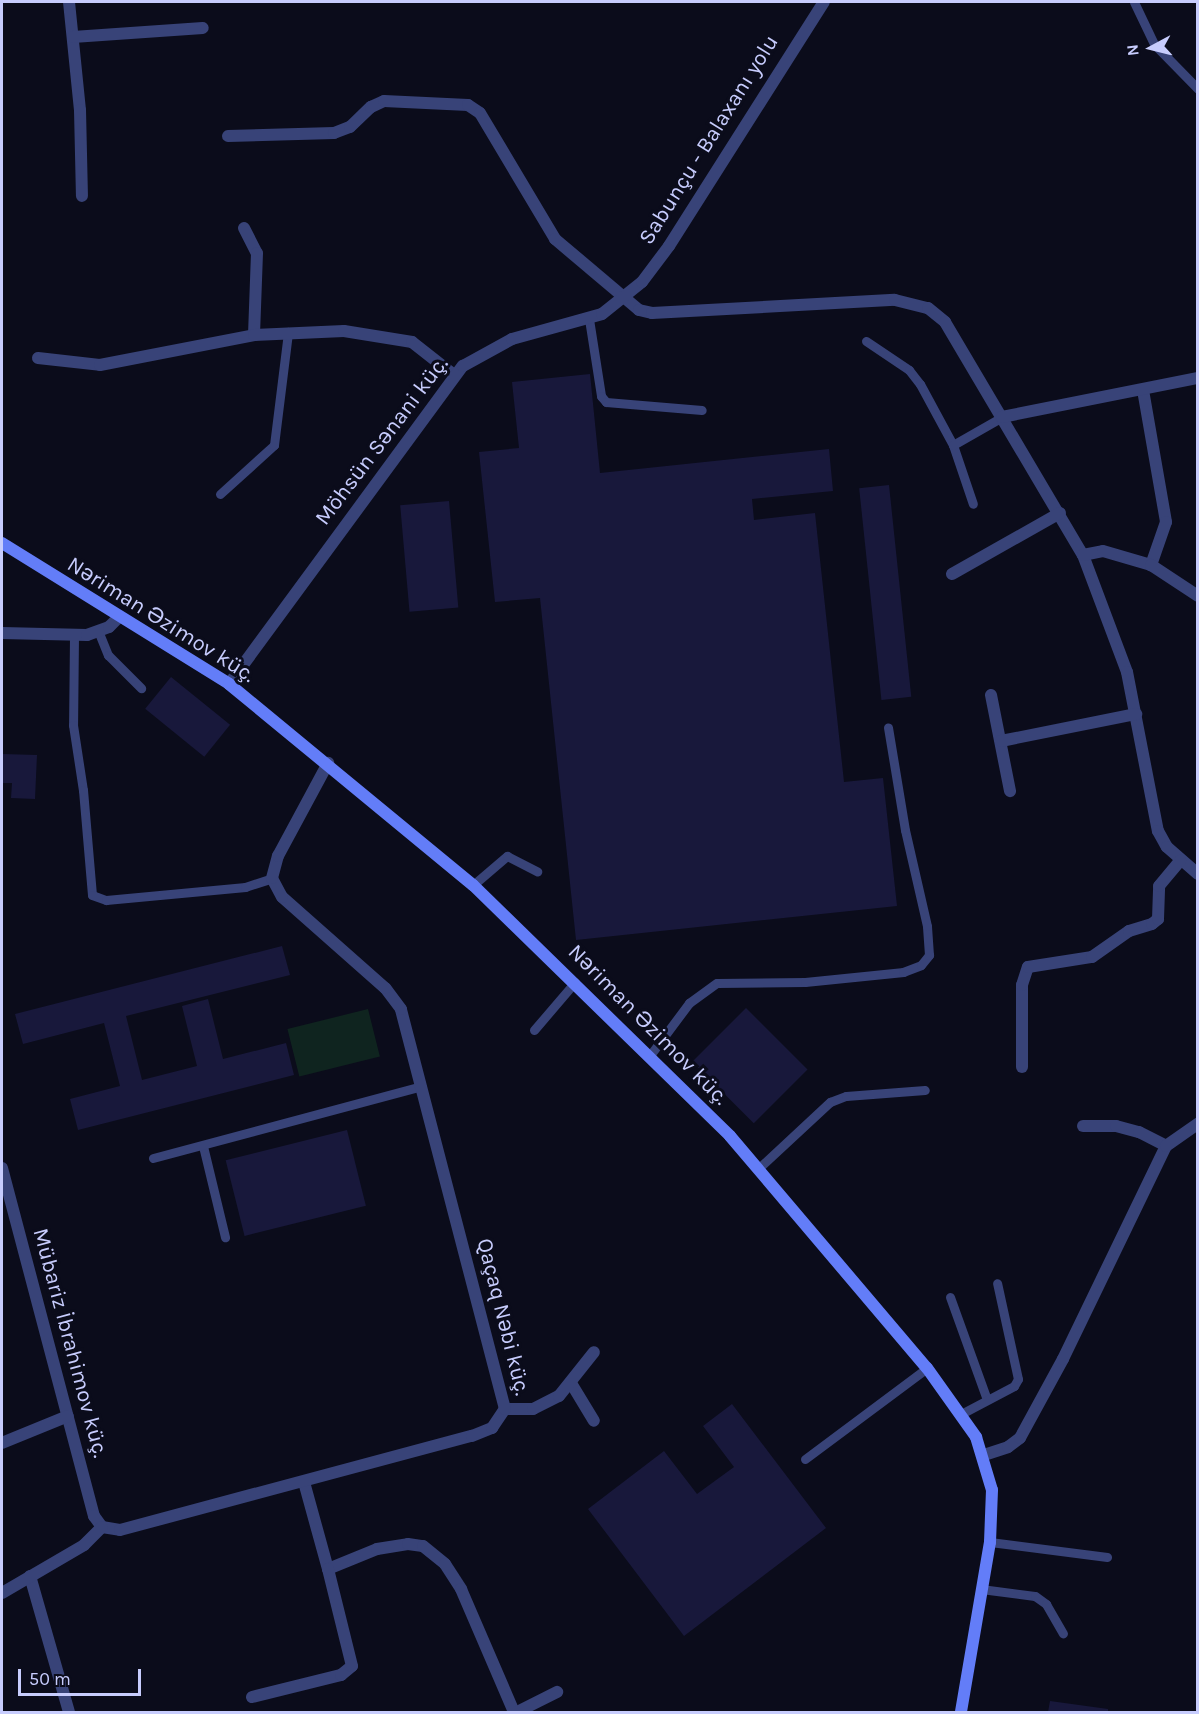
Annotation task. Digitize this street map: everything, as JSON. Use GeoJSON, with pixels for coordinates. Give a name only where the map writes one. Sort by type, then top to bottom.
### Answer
{"type":"FeatureCollection","features":[{"type":"Feature","properties":{"kind":"main road","name":"Nəriman Əzimov küç."},"geometry":{"type":"LineString","coordinates":[[2,543],[118,618],[192,659],[229,684],[328,762],[473,885],[651,1054],[760,1167],[927,1368],[962,1414],[984,1455],[992,1491],[990,1542],[962,1713]]}},
{"type":"Feature","properties":{"kind":"street"},"geometry":{"type":"LineString","coordinates":[[69,2],[82,196]]}},
{"type":"Feature","properties":{"kind":"street","name":"Sabunçu - Balaxanı yolu"},"geometry":{"type":"LineString","coordinates":[[625,298],[669,246],[824,2]]}},
{"type":"Feature","properties":{"kind":"street"},"geometry":{"type":"LineString","coordinates":[[72,37],[203,28]]}},
{"type":"Feature","properties":{"kind":"street"},"geometry":{"type":"LineString","coordinates":[[228,136],[334,133],[350,126],[371,107],[384,101],[468,105],[480,113],[555,239],[639,310],[652,313],[913,302],[945,322],[1083,555],[1124,664],[1136,714],[1154,818],[1167,848],[1197,874]]}},
{"type":"Feature","properties":{"kind":"street"},"geometry":{"type":"LineString","coordinates":[[244,228],[256,253],[254,335]]}},
{"type":"Feature","properties":{"kind":"street","name":"Möhsün Sənani küç."},"geometry":{"type":"LineString","coordinates":[[229,684],[454,375],[474,357],[513,339],[589,319],[625,298]]}},
{"type":"Feature","properties":{"kind":"street"},"geometry":{"type":"LineString","coordinates":[[38,358],[100,365],[123,363],[254,335],[344,331],[392,336],[412,342],[454,375]]}},
{"type":"Feature","properties":{"kind":"street"},"geometry":{"type":"LineString","coordinates":[[1002,417],[1197,378]]}},
{"type":"Feature","properties":{"kind":"street"},"geometry":{"type":"LineString","coordinates":[[1143,390],[1166,522],[1150,565]]}},
{"type":"Feature","properties":{"kind":"street"},"geometry":{"type":"LineString","coordinates":[[952,574],[1060,513]]}},
{"type":"Feature","properties":{"kind":"street"},"geometry":{"type":"LineString","coordinates":[[1083,555],[1103,551],[1150,565],[1197,596]]}},
{"type":"Feature","properties":{"kind":"street"},"geometry":{"type":"LineString","coordinates":[[2,633],[74,636],[99,633],[118,618]]}},
{"type":"Feature","properties":{"kind":"street"},"geometry":{"type":"LineString","coordinates":[[991,695],[1010,791]]}},
{"type":"Feature","properties":{"kind":"street"},"geometry":{"type":"LineString","coordinates":[[1001,741],[1136,714]]}},
{"type":"Feature","properties":{"kind":"street"},"geometry":{"type":"LineString","coordinates":[[272,878],[278,856],[328,762]]}},
{"type":"Feature","properties":{"kind":"street"},"geometry":{"type":"LineString","coordinates":[[1022,1067],[1022,985],[1028,967],[1092,957],[1129,931],[1152,924],[1158,919],[1159,886],[1180,861]]}},
{"type":"Feature","properties":{"kind":"street","name":"Qaçaq Nəbi küç."},"geometry":{"type":"LineString","coordinates":[[102,1527],[120,1530],[484,1432],[500,1420],[505,1409],[401,1009],[393,997],[282,897],[272,878]]}},
{"type":"Feature","properties":{"kind":"street"},"geometry":{"type":"LineString","coordinates":[[984,1455],[1008,1447],[1020,1438],[1063,1359],[1166,1146],[1197,1124]]}},
{"type":"Feature","properties":{"kind":"street"},"geometry":{"type":"LineString","coordinates":[[1083,1126],[1116,1126],[1139,1132],[1166,1146]]}},
{"type":"Feature","properties":{"kind":"street","name":"Mübariz İbrahimov küç."},"geometry":{"type":"LineString","coordinates":[[2,1168],[94,1516],[102,1527]]}},
{"type":"Feature","properties":{"kind":"street"},"geometry":{"type":"LineString","coordinates":[[505,1409],[521,1411],[546,1403],[570,1383],[594,1352]]}},
{"type":"Feature","properties":{"kind":"street"},"geometry":{"type":"LineString","coordinates":[[570,1383],[594,1421]]}},
{"type":"Feature","properties":{"kind":"street"},"geometry":{"type":"LineString","coordinates":[[2,1443],[68,1416]]}},
{"type":"Feature","properties":{"kind":"street"},"geometry":{"type":"LineString","coordinates":[[252,1697],[341,1675],[352,1666],[304,1482]]}},
{"type":"Feature","properties":{"kind":"street"},"geometry":{"type":"LineString","coordinates":[[2,1593],[84,1545],[102,1527]]}},
{"type":"Feature","properties":{"kind":"street"},"geometry":{"type":"LineString","coordinates":[[328,1569],[391,1545],[423,1546],[434,1553],[460,1589],[515,1713],[557,1692]]}},
{"type":"Feature","properties":{"kind":"street"},"geometry":{"type":"LineString","coordinates":[[30,1576],[69,1713]]}},
{"type":"Feature","properties":{"kind":"lane"},"geometry":{"type":"LineString","coordinates":[[1134,2],[1154,44],[1197,88]]}},
{"type":"Feature","properties":{"kind":"lane"},"geometry":{"type":"LineString","coordinates":[[589,319],[606,402],[702,410]]}},
{"type":"Feature","properties":{"kind":"lane"},"geometry":{"type":"LineString","coordinates":[[220,494],[274,445],[288,332]]}},
{"type":"Feature","properties":{"kind":"lane"},"geometry":{"type":"LineString","coordinates":[[866,340],[909,370],[929,398],[953,445],[973,504]]}},
{"type":"Feature","properties":{"kind":"lane"},"geometry":{"type":"LineString","coordinates":[[953,445],[1002,417]]}},
{"type":"Feature","properties":{"kind":"lane"},"geometry":{"type":"LineString","coordinates":[[99,633],[108,655],[141,688]]}},
{"type":"Feature","properties":{"kind":"lane"},"geometry":{"type":"LineString","coordinates":[[74,636],[73,726],[83,790],[92,895],[106,900],[245,887],[272,878]]}},
{"type":"Feature","properties":{"kind":"lane"},"geometry":{"type":"LineString","coordinates":[[651,1054],[689,1003],[717,983],[805,982],[903,972],[921,965],[929,955],[927,926],[905,830],[888,727]]}},
{"type":"Feature","properties":{"kind":"lane"},"geometry":{"type":"LineString","coordinates":[[473,885],[507,856],[537,871]]}},
{"type":"Feature","properties":{"kind":"lane"},"geometry":{"type":"LineString","coordinates":[[534,1030],[575,982]]}},
{"type":"Feature","properties":{"kind":"lane"},"geometry":{"type":"LineString","coordinates":[[153,1158],[422,1086]]}},
{"type":"Feature","properties":{"kind":"lane"},"geometry":{"type":"LineString","coordinates":[[760,1167],[830,1102],[846,1096],[925,1090]]}},
{"type":"Feature","properties":{"kind":"lane"},"geometry":{"type":"LineString","coordinates":[[203,1146],[225,1237]]}},
{"type":"Feature","properties":{"kind":"lane"},"geometry":{"type":"LineString","coordinates":[[962,1414],[1014,1386],[1018,1379],[997,1283]]}},
{"type":"Feature","properties":{"kind":"lane"},"geometry":{"type":"LineString","coordinates":[[950,1298],[987,1401]]}},
{"type":"Feature","properties":{"kind":"lane"},"geometry":{"type":"LineString","coordinates":[[805,1459],[927,1368]]}},
{"type":"Feature","properties":{"kind":"lane"},"geometry":{"type":"LineString","coordinates":[[990,1542],[1107,1557]]}},
{"type":"Feature","properties":{"kind":"lane"},"geometry":{"type":"LineString","coordinates":[[981,1589],[1035,1596],[1046,1604],[1063,1633]]}},
{"type":"Feature","properties":{"kind":"green space"},"geometry":{"type":"Polygon","coordinates":[[[368,1009],[380,1057],[299,1077],[287,1029],[368,1009]]]}},
{"type":"Feature","properties":{"kind":"building"},"geometry":{"type":"Polygon","coordinates":[[[590,374],[600,473],[829,449],[833,491],[752,499],[754,520],[815,513],[844,782],[883,778],[897,906],[576,940],[540,598],[495,602],[479,452],[519,448],[512,382],[590,374]]]}},
{"type":"Feature","properties":{"kind":"building"},"geometry":{"type":"Polygon","coordinates":[[[889,485],[911,697],[881,700],[859,488],[889,485]]]}},
{"type":"Feature","properties":{"kind":"building"},"geometry":{"type":"Polygon","coordinates":[[[449,501],[458,608],[410,612],[400,505],[449,501]]]}},
{"type":"Feature","properties":{"kind":"building"},"geometry":{"type":"Polygon","coordinates":[[[171,677],[230,725],[204,757],[145,709],[171,677]]]}},
{"type":"Feature","properties":{"kind":"building"},"geometry":{"type":"Polygon","coordinates":[[[2,754],[37,755],[35,799],[11,798],[12,783],[2,783],[2,754]]]}},
{"type":"Feature","properties":{"kind":"building"},"geometry":{"type":"Polygon","coordinates":[[[282,946],[290,975],[126,1016],[142,1080],[197,1066],[182,1006],[208,999],[223,1059],[286,1043],[294,1075],[78,1130],[70,1099],[120,1086],[104,1023],[23,1044],[15,1014],[282,946]]]}},
{"type":"Feature","properties":{"kind":"building"},"geometry":{"type":"Polygon","coordinates":[[[746,1008],[808,1070],[754,1123],[692,1062],[746,1008]]]}},
{"type":"Feature","properties":{"kind":"building"},"geometry":{"type":"Polygon","coordinates":[[[347,1130],[366,1206],[245,1236],[226,1160],[347,1130]]]}},
{"type":"Feature","properties":{"kind":"building"},"geometry":{"type":"Polygon","coordinates":[[[732,1404],[826,1528],[684,1636],[588,1509],[664,1451],[697,1494],[734,1467],[703,1426],[732,1404]]]}},
{"type":"Feature","properties":{"kind":"building"},"geometry":{"type":"Polygon","coordinates":[[[1050,1701],[1108,1709],[1108,1712],[1048,1712],[1050,1701]]]}}]}
